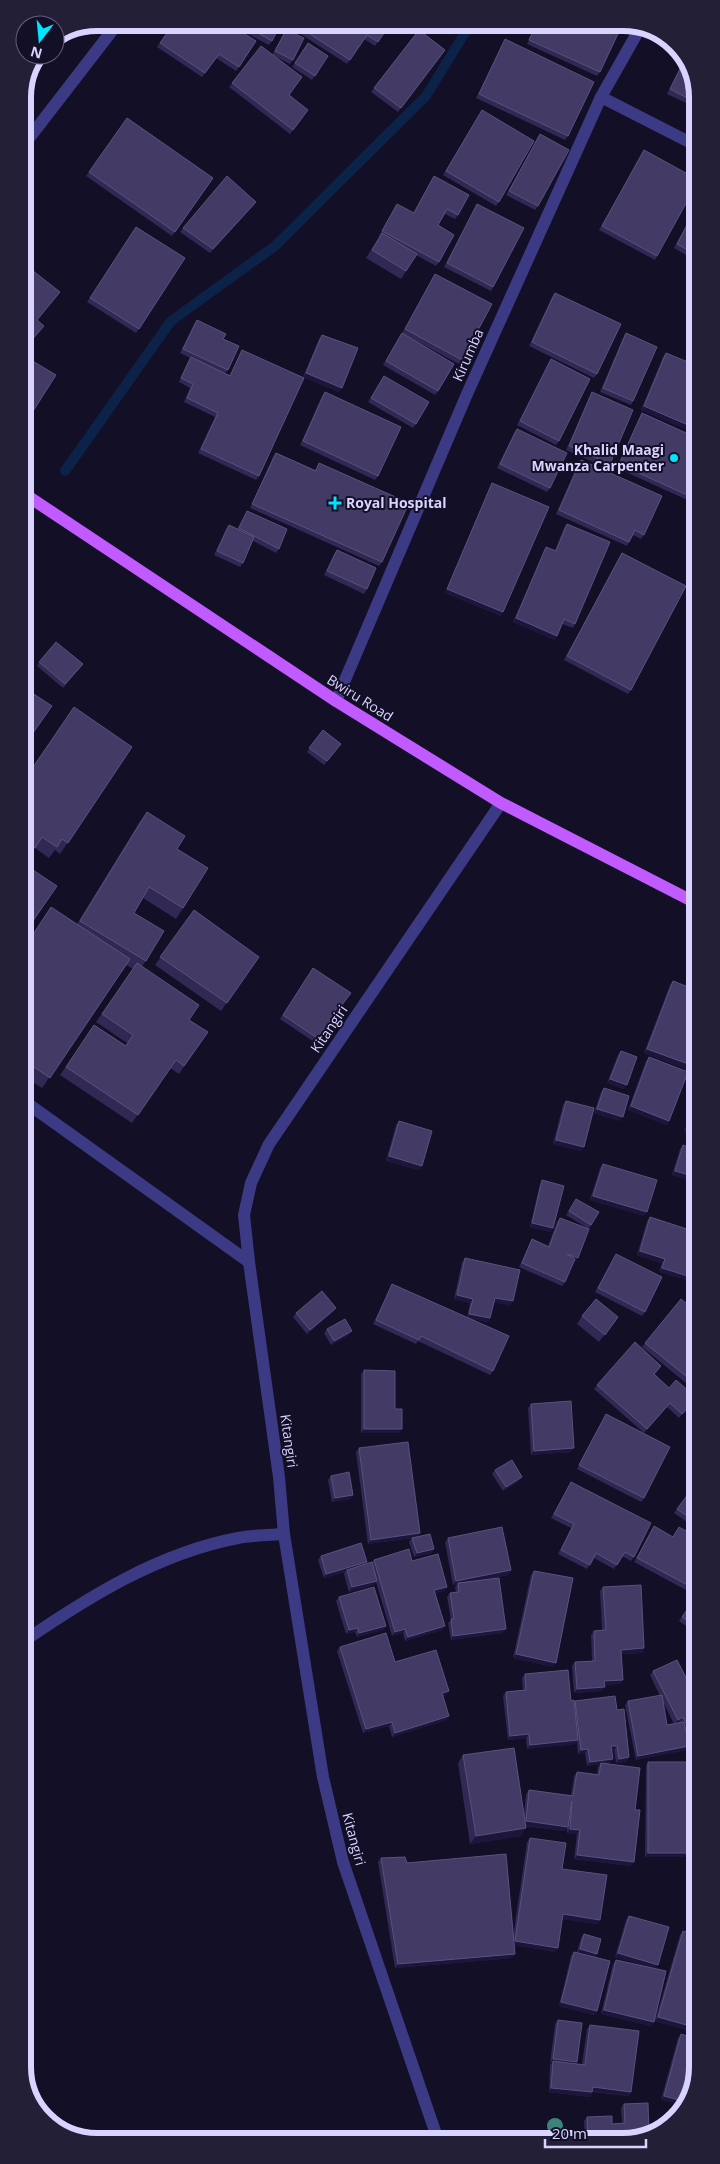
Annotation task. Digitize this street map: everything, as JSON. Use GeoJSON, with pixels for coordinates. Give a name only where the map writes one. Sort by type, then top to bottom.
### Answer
{"type":"FeatureCollection","features":[{"type":"Feature","properties":{"kind":"main road","name":"Bwiru Road"},"geometry":{"type":"LineString","coordinates":[[31,498],[336,701],[501,803],[689,899]]}},
{"type":"Feature","properties":{"kind":"street"},"geometry":{"type":"LineString","coordinates":[[31,136],[111,31]]}},
{"type":"Feature","properties":{"kind":"street","name":"Kirumba"},"geometry":{"type":"LineString","coordinates":[[336,701],[467,394],[601,97],[637,33]]}},
{"type":"Feature","properties":{"kind":"street"},"geometry":{"type":"LineString","coordinates":[[601,97],[689,142]]}},
{"type":"Feature","properties":{"kind":"street","name":"Kitangiri"},"geometry":{"type":"LineString","coordinates":[[436,2133],[343,1862],[323,1778],[284,1534],[279,1477],[244,1215],[251,1183],[269,1144],[501,803]]}},
{"type":"Feature","properties":{"kind":"street"},"geometry":{"type":"LineString","coordinates":[[31,1106],[249,1262]]}},
{"type":"Feature","properties":{"kind":"street"},"geometry":{"type":"LineString","coordinates":[[31,1636],[80,1603],[139,1571],[192,1550],[240,1537],[284,1534]]}},
{"type":"Feature","properties":{"kind":"building"},"geometry":{"type":"Polygon","coordinates":[[[168,31],[240,31],[256,41],[239,67],[219,54],[205,73],[160,43],[168,31]]]}},
{"type":"Feature","properties":{"kind":"building"},"geometry":{"type":"Polygon","coordinates":[[[254,31],[277,31],[272,41],[254,31]]]}},
{"type":"Feature","properties":{"kind":"building"},"geometry":{"type":"Polygon","coordinates":[[[285,31],[304,38],[293,60],[275,51],[285,31]]]}},
{"type":"Feature","properties":{"kind":"building"},"geometry":{"type":"Polygon","coordinates":[[[305,31],[386,31],[378,42],[367,35],[350,60],[305,31]]]}},
{"type":"Feature","properties":{"kind":"building"},"geometry":{"type":"Polygon","coordinates":[[[418,31],[445,50],[401,108],[374,88],[418,31]]]}},
{"type":"Feature","properties":{"kind":"building"},"geometry":{"type":"Polygon","coordinates":[[[533,31],[619,31],[600,72],[529,40],[533,31]]]}},
{"type":"Feature","properties":{"kind":"building"},"geometry":{"type":"Polygon","coordinates":[[[505,39],[594,82],[568,136],[479,94],[505,39]]]}},
{"type":"Feature","properties":{"kind":"building"},"geometry":{"type":"Polygon","coordinates":[[[308,43],[328,56],[315,76],[295,63],[308,43]]]}},
{"type":"Feature","properties":{"kind":"building"},"geometry":{"type":"Polygon","coordinates":[[[261,46],[302,77],[289,95],[308,110],[293,130],[232,83],[261,46]]]}},
{"type":"Feature","properties":{"kind":"building"},"geometry":{"type":"Polygon","coordinates":[[[681,66],[687,80],[689,99],[670,89],[681,66]]]}},
{"type":"Feature","properties":{"kind":"building"},"geometry":{"type":"Polygon","coordinates":[[[482,110],[534,141],[499,202],[446,171],[482,110]]]}},
{"type":"Feature","properties":{"kind":"building"},"geometry":{"type":"Polygon","coordinates":[[[127,118],[213,178],[175,232],[89,172],[127,118]]]}},
{"type":"Feature","properties":{"kind":"building"},"geometry":{"type":"Polygon","coordinates":[[[540,134],[569,150],[538,206],[509,191],[540,134]]]}},
{"type":"Feature","properties":{"kind":"building"},"geometry":{"type":"Polygon","coordinates":[[[644,150],[689,175],[689,198],[657,256],[602,226],[644,150]]]}},
{"type":"Feature","properties":{"kind":"building"},"geometry":{"type":"Polygon","coordinates":[[[227,176],[256,202],[213,249],[183,228],[227,176]]]}},
{"type":"Feature","properties":{"kind":"building"},"geometry":{"type":"Polygon","coordinates":[[[434,176],[469,195],[458,215],[447,209],[438,225],[454,235],[439,262],[382,231],[397,204],[414,213],[434,176]]]}},
{"type":"Feature","properties":{"kind":"building"},"geometry":{"type":"Polygon","coordinates":[[[477,204],[524,228],[493,287],[447,263],[477,204]]]}},
{"type":"Feature","properties":{"kind":"building"},"geometry":{"type":"Polygon","coordinates":[[[689,221],[689,251],[677,244],[689,221]]]}},
{"type":"Feature","properties":{"kind":"building"},"geometry":{"type":"Polygon","coordinates":[[[136,227],[185,258],[139,329],[90,298],[136,227]]]}},
{"type":"Feature","properties":{"kind":"building"},"geometry":{"type":"Polygon","coordinates":[[[382,233],[417,254],[406,271],[372,250],[382,233]]]}},
{"type":"Feature","properties":{"kind":"building"},"geometry":{"type":"Polygon","coordinates":[[[31,269],[60,292],[37,320],[44,326],[31,341],[31,269]]]}},
{"type":"Feature","properties":{"kind":"building"},"geometry":{"type":"Polygon","coordinates":[[[435,274],[492,304],[462,360],[405,329],[435,274]]]}},
{"type":"Feature","properties":{"kind":"building"},"geometry":{"type":"Polygon","coordinates":[[[555,293],[621,324],[597,374],[532,342],[555,293]]]}},
{"type":"Feature","properties":{"kind":"building"},"geometry":{"type":"Polygon","coordinates":[[[197,320],[226,334],[223,339],[239,346],[228,370],[183,349],[197,320]]]}},
{"type":"Feature","properties":{"kind":"building"},"geometry":{"type":"Polygon","coordinates":[[[402,333],[454,364],[438,391],[386,361],[402,333]]]}},
{"type":"Feature","properties":{"kind":"building"},"geometry":{"type":"Polygon","coordinates":[[[626,333],[657,347],[633,401],[603,388],[626,333]]]}},
{"type":"Feature","properties":{"kind":"building"},"geometry":{"type":"Polygon","coordinates":[[[322,335],[358,348],[342,388],[306,373],[322,335]]]}},
{"type":"Feature","properties":{"kind":"building"},"geometry":{"type":"Polygon","coordinates":[[[242,350],[304,378],[259,476],[201,449],[218,413],[187,398],[193,384],[181,378],[191,357],[230,376],[242,350]]]}},
{"type":"Feature","properties":{"kind":"building"},"geometry":{"type":"Polygon","coordinates":[[[666,353],[689,363],[689,425],[644,406],[666,353]]]}},
{"type":"Feature","properties":{"kind":"building"},"geometry":{"type":"Polygon","coordinates":[[[551,359],[590,379],[559,441],[520,421],[551,359]]]}},
{"type":"Feature","properties":{"kind":"building"},"geometry":{"type":"Polygon","coordinates":[[[31,360],[56,375],[31,414],[31,360]]]}},
{"type":"Feature","properties":{"kind":"building"},"geometry":{"type":"Polygon","coordinates":[[[384,376],[429,402],[416,424],[371,398],[384,376]]]}},
{"type":"Feature","properties":{"kind":"building"},"geometry":{"type":"Polygon","coordinates":[[[325,392],[401,427],[378,476],[303,441],[325,392]]]}},
{"type":"Feature","properties":{"kind":"building"},"geometry":{"type":"Polygon","coordinates":[[[592,392],[633,410],[610,464],[569,446],[592,392]]]}},
{"type":"Feature","properties":{"kind":"building"},"geometry":{"type":"Polygon","coordinates":[[[642,413],[689,434],[689,496],[619,464],[642,413]]]}},
{"type":"Feature","properties":{"kind":"building"},"geometry":{"type":"Polygon","coordinates":[[[517,429],[567,453],[550,488],[500,464],[517,429]]]}},
{"type":"Feature","properties":{"kind":"building","name":"Royal Hospital"},"geometry":{"type":"Polygon","coordinates":[[[276,453],[316,471],[319,463],[409,503],[382,562],[252,504],[276,453]]]}},
{"type":"Feature","properties":{"kind":"building"},"geometry":{"type":"Polygon","coordinates":[[[581,460],[662,496],[644,535],[635,530],[629,542],[559,510],[581,460]]]}},
{"type":"Feature","properties":{"kind":"building"},"geometry":{"type":"Polygon","coordinates":[[[492,483],[549,507],[503,612],[447,589],[492,483]]]}},
{"type":"Feature","properties":{"kind":"building"},"geometry":{"type":"Polygon","coordinates":[[[247,511],[287,529],[279,549],[239,528],[247,511]]]}},
{"type":"Feature","properties":{"kind":"building"},"geometry":{"type":"Polygon","coordinates":[[[567,524],[610,542],[575,624],[564,619],[557,636],[516,618],[546,547],[556,551],[567,524]]]}},
{"type":"Feature","properties":{"kind":"building"},"geometry":{"type":"Polygon","coordinates":[[[229,525],[254,537],[243,563],[217,551],[229,525]]]}},
{"type":"Feature","properties":{"kind":"building"},"geometry":{"type":"Polygon","coordinates":[[[337,550],[376,568],[367,589],[327,571],[337,550]]]}},
{"type":"Feature","properties":{"kind":"building"},"geometry":{"type":"Polygon","coordinates":[[[622,553],[686,586],[631,690],[567,656],[622,553]]]}},
{"type":"Feature","properties":{"kind":"building"},"geometry":{"type":"Polygon","coordinates":[[[56,642],[83,664],[65,684],[39,662],[56,642]]]}},
{"type":"Feature","properties":{"kind":"building"},"geometry":{"type":"Polygon","coordinates":[[[31,692],[52,706],[31,736],[31,692]]]}},
{"type":"Feature","properties":{"kind":"building"},"geometry":{"type":"Polygon","coordinates":[[[74,707],[132,747],[68,843],[62,839],[57,847],[42,837],[35,848],[31,845],[31,770],[74,707]]]}},
{"type":"Feature","properties":{"kind":"building"},"geometry":{"type":"Polygon","coordinates":[[[323,730],[341,744],[327,761],[309,748],[323,730]]]}},
{"type":"Feature","properties":{"kind":"building"},"geometry":{"type":"Polygon","coordinates":[[[147,812],[185,836],[177,849],[208,868],[183,908],[149,887],[134,913],[164,931],[146,961],[80,921],[147,812]]]}},
{"type":"Feature","properties":{"kind":"building"},"geometry":{"type":"Polygon","coordinates":[[[31,869],[57,886],[31,924],[31,869]]]}},
{"type":"Feature","properties":{"kind":"building"},"geometry":{"type":"Polygon","coordinates":[[[51,907],[130,959],[50,1078],[31,1065],[31,937],[51,907]]]}},
{"type":"Feature","properties":{"kind":"building"},"geometry":{"type":"Polygon","coordinates":[[[194,910],[259,957],[227,1003],[160,957],[194,910]]]}},
{"type":"Feature","properties":{"kind":"building"},"geometry":{"type":"Polygon","coordinates":[[[137,963],[199,1005],[189,1020],[208,1032],[184,1066],[176,1060],[138,1115],[66,1067],[94,1025],[126,1046],[133,1035],[102,1014],[137,963]]]}},
{"type":"Feature","properties":{"kind":"building"},"geometry":{"type":"Polygon","coordinates":[[[313,968],[351,993],[317,1038],[283,1015],[313,968]]]}},
{"type":"Feature","properties":{"kind":"building"},"geometry":{"type":"Polygon","coordinates":[[[673,981],[689,987],[689,1064],[647,1049],[673,981]]]}},
{"type":"Feature","properties":{"kind":"building"},"geometry":{"type":"Polygon","coordinates":[[[621,1051],[637,1057],[627,1085],[610,1079],[621,1051]]]}},
{"type":"Feature","properties":{"kind":"building"},"geometry":{"type":"Polygon","coordinates":[[[649,1057],[688,1072],[669,1121],[631,1106],[649,1057]]]}},
{"type":"Feature","properties":{"kind":"building"},"geometry":{"type":"Polygon","coordinates":[[[604,1088],[629,1096],[623,1117],[597,1109],[604,1088]]]}},
{"type":"Feature","properties":{"kind":"building"},"geometry":{"type":"Polygon","coordinates":[[[566,1101],[594,1108],[584,1147],[556,1140],[566,1101]]]}},
{"type":"Feature","properties":{"kind":"building"},"geometry":{"type":"Polygon","coordinates":[[[399,1121],[432,1131],[422,1166],[389,1156],[399,1121]]]}},
{"type":"Feature","properties":{"kind":"building"},"geometry":{"type":"Polygon","coordinates":[[[683,1145],[689,1147],[689,1175],[675,1171],[683,1145]]]}},
{"type":"Feature","properties":{"kind":"building"},"geometry":{"type":"Polygon","coordinates":[[[603,1164],[657,1180],[647,1212],[593,1196],[603,1164]]]}},
{"type":"Feature","properties":{"kind":"building"},"geometry":{"type":"Polygon","coordinates":[[[542,1180],[564,1186],[553,1228],[532,1223],[542,1180]]]}},
{"type":"Feature","properties":{"kind":"building"},"geometry":{"type":"Polygon","coordinates":[[[576,1199],[599,1212],[591,1225],[569,1211],[576,1199]]]}},
{"type":"Feature","properties":{"kind":"building"},"geometry":{"type":"Polygon","coordinates":[[[650,1217],[689,1230],[689,1276],[662,1268],[665,1259],[640,1251],[650,1217]]]}},
{"type":"Feature","properties":{"kind":"building"},"geometry":{"type":"Polygon","coordinates":[[[560,1218],[589,1229],[578,1258],[567,1254],[575,1259],[565,1282],[522,1263],[532,1239],[549,1247],[560,1218]]]}},
{"type":"Feature","properties":{"kind":"building"},"geometry":{"type":"Polygon","coordinates":[[[616,1254],[662,1277],[645,1312],[598,1288],[616,1254]]]}},
{"type":"Feature","properties":{"kind":"building"},"geometry":{"type":"Polygon","coordinates":[[[465,1258],[520,1270],[513,1301],[495,1298],[490,1318],[469,1314],[473,1299],[457,1295],[465,1258]]]}},
{"type":"Feature","properties":{"kind":"building"},"geometry":{"type":"Polygon","coordinates":[[[392,1284],[509,1336],[493,1371],[421,1336],[419,1340],[376,1320],[392,1284]]]}},
{"type":"Feature","properties":{"kind":"building"},"geometry":{"type":"Polygon","coordinates":[[[322,1291],[336,1308],[310,1330],[296,1313],[322,1291]]]}},
{"type":"Feature","properties":{"kind":"building"},"geometry":{"type":"Polygon","coordinates":[[[596,1299],[618,1317],[605,1335],[582,1316],[596,1299]]]}},
{"type":"Feature","properties":{"kind":"building"},"geometry":{"type":"Polygon","coordinates":[[[681,1299],[689,1306],[689,1379],[645,1343],[681,1299]]]}},
{"type":"Feature","properties":{"kind":"building"},"geometry":{"type":"Polygon","coordinates":[[[345,1319],[352,1331],[334,1341],[327,1329],[345,1319]]]}},
{"type":"Feature","properties":{"kind":"building"},"geometry":{"type":"Polygon","coordinates":[[[635,1342],[661,1366],[654,1374],[669,1388],[676,1380],[689,1391],[689,1407],[682,1414],[670,1403],[647,1429],[597,1385],[635,1342]]]}},
{"type":"Feature","properties":{"kind":"building"},"geometry":{"type":"Polygon","coordinates":[[[364,1370],[395,1371],[395,1409],[402,1409],[402,1429],[364,1429],[364,1370]]]}},
{"type":"Feature","properties":{"kind":"building"},"geometry":{"type":"Polygon","coordinates":[[[571,1401],[574,1448],[534,1451],[531,1404],[571,1401]]]}},
{"type":"Feature","properties":{"kind":"building"},"geometry":{"type":"Polygon","coordinates":[[[606,1414],[670,1447],[644,1498],[579,1465],[606,1414]]]}},
{"type":"Feature","properties":{"kind":"building"},"geometry":{"type":"Polygon","coordinates":[[[408,1442],[420,1533],[371,1540],[359,1448],[408,1442]]]}},
{"type":"Feature","properties":{"kind":"building"},"geometry":{"type":"Polygon","coordinates":[[[512,1460],[522,1477],[506,1487],[495,1470],[512,1460]]]}},
{"type":"Feature","properties":{"kind":"building"},"geometry":{"type":"Polygon","coordinates":[[[349,1472],[353,1495],[335,1498],[331,1476],[349,1472]]]}},
{"type":"Feature","properties":{"kind":"building"},"geometry":{"type":"Polygon","coordinates":[[[571,1482],[651,1523],[634,1557],[625,1552],[617,1565],[596,1553],[590,1565],[561,1550],[574,1524],[554,1514],[571,1482]]]}},
{"type":"Feature","properties":{"kind":"building"},"geometry":{"type":"Polygon","coordinates":[[[689,1493],[689,1517],[677,1509],[689,1493]]]}},
{"type":"Feature","properties":{"kind":"building"},"geometry":{"type":"Polygon","coordinates":[[[654,1526],[673,1537],[679,1527],[689,1533],[689,1586],[637,1558],[654,1526]]]}},
{"type":"Feature","properties":{"kind":"building"},"geometry":{"type":"Polygon","coordinates":[[[502,1527],[511,1570],[456,1581],[448,1538],[502,1527]]]}},
{"type":"Feature","properties":{"kind":"building"},"geometry":{"type":"Polygon","coordinates":[[[430,1534],[434,1549],[417,1553],[412,1538],[430,1534]]]}},
{"type":"Feature","properties":{"kind":"building"},"geometry":{"type":"Polygon","coordinates":[[[361,1543],[367,1562],[326,1574],[321,1556],[361,1543]]]}},
{"type":"Feature","properties":{"kind":"building"},"geometry":{"type":"Polygon","coordinates":[[[409,1549],[412,1561],[438,1554],[447,1587],[434,1590],[445,1626],[408,1637],[405,1629],[395,1632],[374,1560],[409,1549]]]}},
{"type":"Feature","properties":{"kind":"building"},"geometry":{"type":"Polygon","coordinates":[[[372,1562],[377,1581],[352,1587],[347,1570],[372,1562]]]}},
{"type":"Feature","properties":{"kind":"building"},"geometry":{"type":"Polygon","coordinates":[[[534,1571],[573,1578],[556,1663],[516,1654],[534,1571]]]}},
{"type":"Feature","properties":{"kind":"building"},"geometry":{"type":"Polygon","coordinates":[[[499,1578],[506,1629],[453,1636],[451,1619],[454,1619],[450,1593],[459,1592],[458,1583],[499,1578]]]}},
{"type":"Feature","properties":{"kind":"building"},"geometry":{"type":"Polygon","coordinates":[[[641,1585],[644,1648],[621,1650],[623,1680],[604,1681],[605,1687],[577,1689],[575,1662],[595,1661],[594,1631],[606,1630],[603,1587],[641,1585]]]}},
{"type":"Feature","properties":{"kind":"building"},"geometry":{"type":"Polygon","coordinates":[[[374,1587],[386,1626],[359,1633],[358,1628],[349,1630],[339,1597],[374,1587]]]}},
{"type":"Feature","properties":{"kind":"building"},"geometry":{"type":"Polygon","coordinates":[[[689,1607],[689,1622],[682,1617],[689,1607]]]}},
{"type":"Feature","properties":{"kind":"building"},"geometry":{"type":"Polygon","coordinates":[[[386,1633],[395,1662],[436,1650],[449,1691],[442,1693],[449,1716],[395,1733],[392,1722],[366,1729],[340,1647],[386,1633]]]}},
{"type":"Feature","properties":{"kind":"building"},"geometry":{"type":"Polygon","coordinates":[[[677,1660],[689,1683],[689,1730],[683,1717],[678,1720],[653,1671],[677,1660]]]}},
{"type":"Feature","properties":{"kind":"building"},"geometry":{"type":"Polygon","coordinates":[[[568,1670],[571,1701],[574,1700],[578,1740],[530,1745],[529,1734],[510,1736],[506,1692],[526,1690],[525,1674],[568,1670]]]}},
{"type":"Feature","properties":{"kind":"building"},"geometry":{"type":"Polygon","coordinates":[[[662,1695],[667,1725],[684,1722],[689,1746],[638,1756],[628,1701],[662,1695]]]}},
{"type":"Feature","properties":{"kind":"building"},"geometry":{"type":"Polygon","coordinates":[[[615,1696],[617,1710],[624,1709],[629,1757],[619,1759],[617,1746],[611,1746],[613,1759],[590,1762],[588,1749],[581,1750],[575,1701],[615,1696]]]}},
{"type":"Feature","properties":{"kind":"building"},"geometry":{"type":"Polygon","coordinates":[[[514,1748],[526,1828],[476,1836],[463,1755],[514,1748]]]}},
{"type":"Feature","properties":{"kind":"building"},"geometry":{"type":"Polygon","coordinates":[[[648,1762],[689,1762],[688,1853],[648,1853],[648,1762]]]}},
{"type":"Feature","properties":{"kind":"building"},"geometry":{"type":"Polygon","coordinates":[[[601,1763],[640,1768],[635,1810],[640,1810],[634,1862],[577,1855],[580,1830],[570,1829],[572,1801],[568,1827],[526,1821],[529,1790],[573,1796],[577,1772],[599,1775],[601,1763]]]}},
{"type":"Feature","properties":{"kind":"building"},"geometry":{"type":"Polygon","coordinates":[[[530,1838],[566,1843],[562,1869],[607,1875],[600,1920],[563,1914],[558,1948],[515,1941],[530,1838]]]}},
{"type":"Feature","properties":{"kind":"building"},"geometry":{"type":"Polygon","coordinates":[[[506,1854],[515,1954],[398,1964],[381,1858],[405,1857],[407,1863],[506,1854]]]}},
{"type":"Feature","properties":{"kind":"building"},"geometry":{"type":"Polygon","coordinates":[[[629,1916],[669,1927],[658,1965],[618,1953],[629,1916]]]}},
{"type":"Feature","properties":{"kind":"building"},"geometry":{"type":"Polygon","coordinates":[[[683,1931],[689,1933],[689,2026],[658,2017],[683,1931]]]}},
{"type":"Feature","properties":{"kind":"building"},"geometry":{"type":"Polygon","coordinates":[[[584,1934],[601,1939],[597,1954],[580,1949],[584,1934]]]}},
{"type":"Feature","properties":{"kind":"building"},"geometry":{"type":"Polygon","coordinates":[[[574,1952],[610,1961],[597,2011],[561,2002],[574,1952]]]}},
{"type":"Feature","properties":{"kind":"building"},"geometry":{"type":"Polygon","coordinates":[[[616,1960],[666,1971],[654,2022],[604,2010],[616,1960]]]}},
{"type":"Feature","properties":{"kind":"building"},"geometry":{"type":"Polygon","coordinates":[[[558,2020],[582,2023],[577,2062],[553,2059],[558,2020]]]}},
{"type":"Feature","properties":{"kind":"building"},"geometry":{"type":"Polygon","coordinates":[[[590,2025],[639,2031],[631,2092],[593,2087],[592,2092],[551,2088],[553,2061],[585,2065],[590,2025]]]}},
{"type":"Feature","properties":{"kind":"building"},"geometry":{"type":"Polygon","coordinates":[[[681,2034],[689,2036],[689,2067],[682,2096],[679,2100],[664,2096],[681,2034]]]}},
{"type":"Feature","properties":{"kind":"building"},"geometry":{"type":"Polygon","coordinates":[[[648,2103],[649,2128],[640,2131],[623,2133],[588,2133],[587,2117],[612,2116],[612,2124],[625,2123],[624,2104],[648,2103]]]}},
{"type":"Feature","properties":{"kind":"waterway"},"geometry":{"type":"LineString","coordinates":[[65,471],[171,321],[275,246],[426,96],[466,31]]}},
{"type":"Feature","properties":{"kind":"place","name":"Khalid Maagi Mwanza Carpenter"},"geometry":{"type":"Point","coordinates":[674,458]}},
{"type":"Feature","properties":{"kind":"place","name":"Royal Hospital"},"geometry":{"type":"Point","coordinates":[335,503]}}]}
